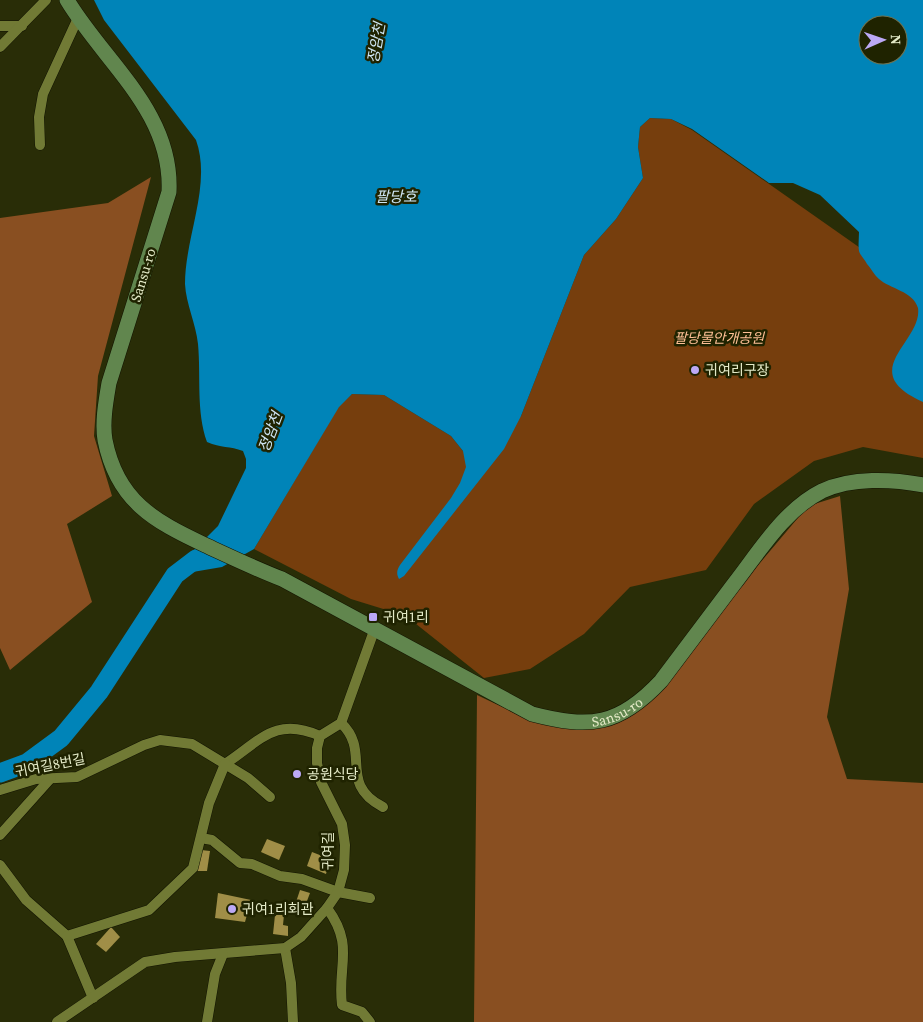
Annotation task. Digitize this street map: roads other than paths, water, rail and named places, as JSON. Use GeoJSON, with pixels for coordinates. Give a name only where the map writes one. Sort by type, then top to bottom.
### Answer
{"type":"FeatureCollection","features":[{"type":"Feature","properties":{"kind":"main road","name":"Sansu-ro"},"geometry":{"type":"LineString","coordinates":[[67,0],[78,18],[125,76],[146,108],[160,135],[167,154],[170,173],[169,192],[108,383],[105,438],[111,464],[128,492],[151,516],[166,526],[248,566],[282,579],[532,714],[571,722],[610,719],[630,710],[645,698],[661,681],[766,543],[789,516],[807,500],[824,490],[849,484],[904,482],[923,485]]}},
{"type":"Feature","properties":{"kind":"street"},"geometry":{"type":"LineString","coordinates":[[0,47],[46,0]]}},
{"type":"Feature","properties":{"kind":"street"},"geometry":{"type":"LineString","coordinates":[[40,145],[39,117],[43,94],[78,18]]}},
{"type":"Feature","properties":{"kind":"street"},"geometry":{"type":"LineString","coordinates":[[0,26],[22,26]]}},
{"type":"Feature","properties":{"kind":"street"},"geometry":{"type":"LineString","coordinates":[[67,936],[149,910],[193,868],[209,803],[225,764],[250,748],[264,734],[274,730],[309,731],[320,736],[341,724],[375,628]]}},
{"type":"Feature","properties":{"kind":"street"},"geometry":{"type":"LineString","coordinates":[[341,724],[351,733],[362,791],[371,800],[383,807]]}},
{"type":"Feature","properties":{"kind":"street","name":"귀여길"},"geometry":{"type":"LineString","coordinates":[[285,948],[301,937],[327,908],[338,892],[344,870],[345,845],[342,824],[321,782],[316,763],[320,736]]}},
{"type":"Feature","properties":{"kind":"street","name":"귀여길8번길"},"geometry":{"type":"LineString","coordinates":[[0,790],[36,779],[78,777],[144,745],[160,740],[192,744],[248,778],[270,797]]}},
{"type":"Feature","properties":{"kind":"street"},"geometry":{"type":"LineString","coordinates":[[0,834],[51,778]]}},
{"type":"Feature","properties":{"kind":"street"},"geometry":{"type":"LineString","coordinates":[[201,838],[212,840],[240,863],[252,864],[280,876],[302,879],[338,892],[370,898]]}},
{"type":"Feature","properties":{"kind":"street"},"geometry":{"type":"LineString","coordinates":[[0,865],[26,900],[67,936],[93,998]]}},
{"type":"Feature","properties":{"kind":"street"},"geometry":{"type":"LineString","coordinates":[[327,908],[341,931],[344,946],[342,1005],[362,1012],[370,1022]]}},
{"type":"Feature","properties":{"kind":"street"},"geometry":{"type":"LineString","coordinates":[[57,1022],[145,962],[175,957],[285,948],[291,983],[293,1022]]}},
{"type":"Feature","properties":{"kind":"street"},"geometry":{"type":"LineString","coordinates":[[207,1022],[215,974],[223,954]]}},
{"type":"Feature","properties":{"kind":"water","name":"팔당호"},"geometry":{"type":"Polygon","coordinates":[[[94,0],[923,0],[923,402],[903,390],[894,379],[892,368],[896,356],[917,321],[918,308],[915,302],[906,294],[876,276],[860,253],[859,232],[820,195],[793,183],[769,183],[692,129],[671,119],[650,118],[640,127],[638,147],[643,178],[616,219],[584,255],[521,416],[504,449],[404,576],[399,579],[398,568],[451,498],[460,483],[466,467],[463,451],[451,436],[384,395],[352,394],[339,407],[254,549],[222,567],[175,575],[189,555],[218,526],[246,468],[246,459],[243,451],[207,442],[201,418],[198,344],[185,284],[186,266],[200,193],[200,157],[196,140],[104,20],[94,0]]]}},
{"type":"Feature","properties":{"kind":"waterway","name":"정암천"},"geometry":{"type":"LineString","coordinates":[[0,773],[27,763],[61,738],[99,692],[175,575],[196,559]]}},
{"type":"Feature","properties":{"kind":"place","name":"귀여리구장"},"geometry":{"type":"Point","coordinates":[695,370]}},
{"type":"Feature","properties":{"kind":"place","name":"귀여1리"},"geometry":{"type":"Point","coordinates":[373,617]}},
{"type":"Feature","properties":{"kind":"place","name":"공원식당"},"geometry":{"type":"Point","coordinates":[297,774]}},
{"type":"Feature","properties":{"kind":"place","name":"귀여1리회관"},"geometry":{"type":"Point","coordinates":[232,909]}},
{"type":"Feature","properties":{"kind":"park label","name":"팔당물안개공원"},"geometry":{"type":"Point","coordinates":[719,338]}}]}
